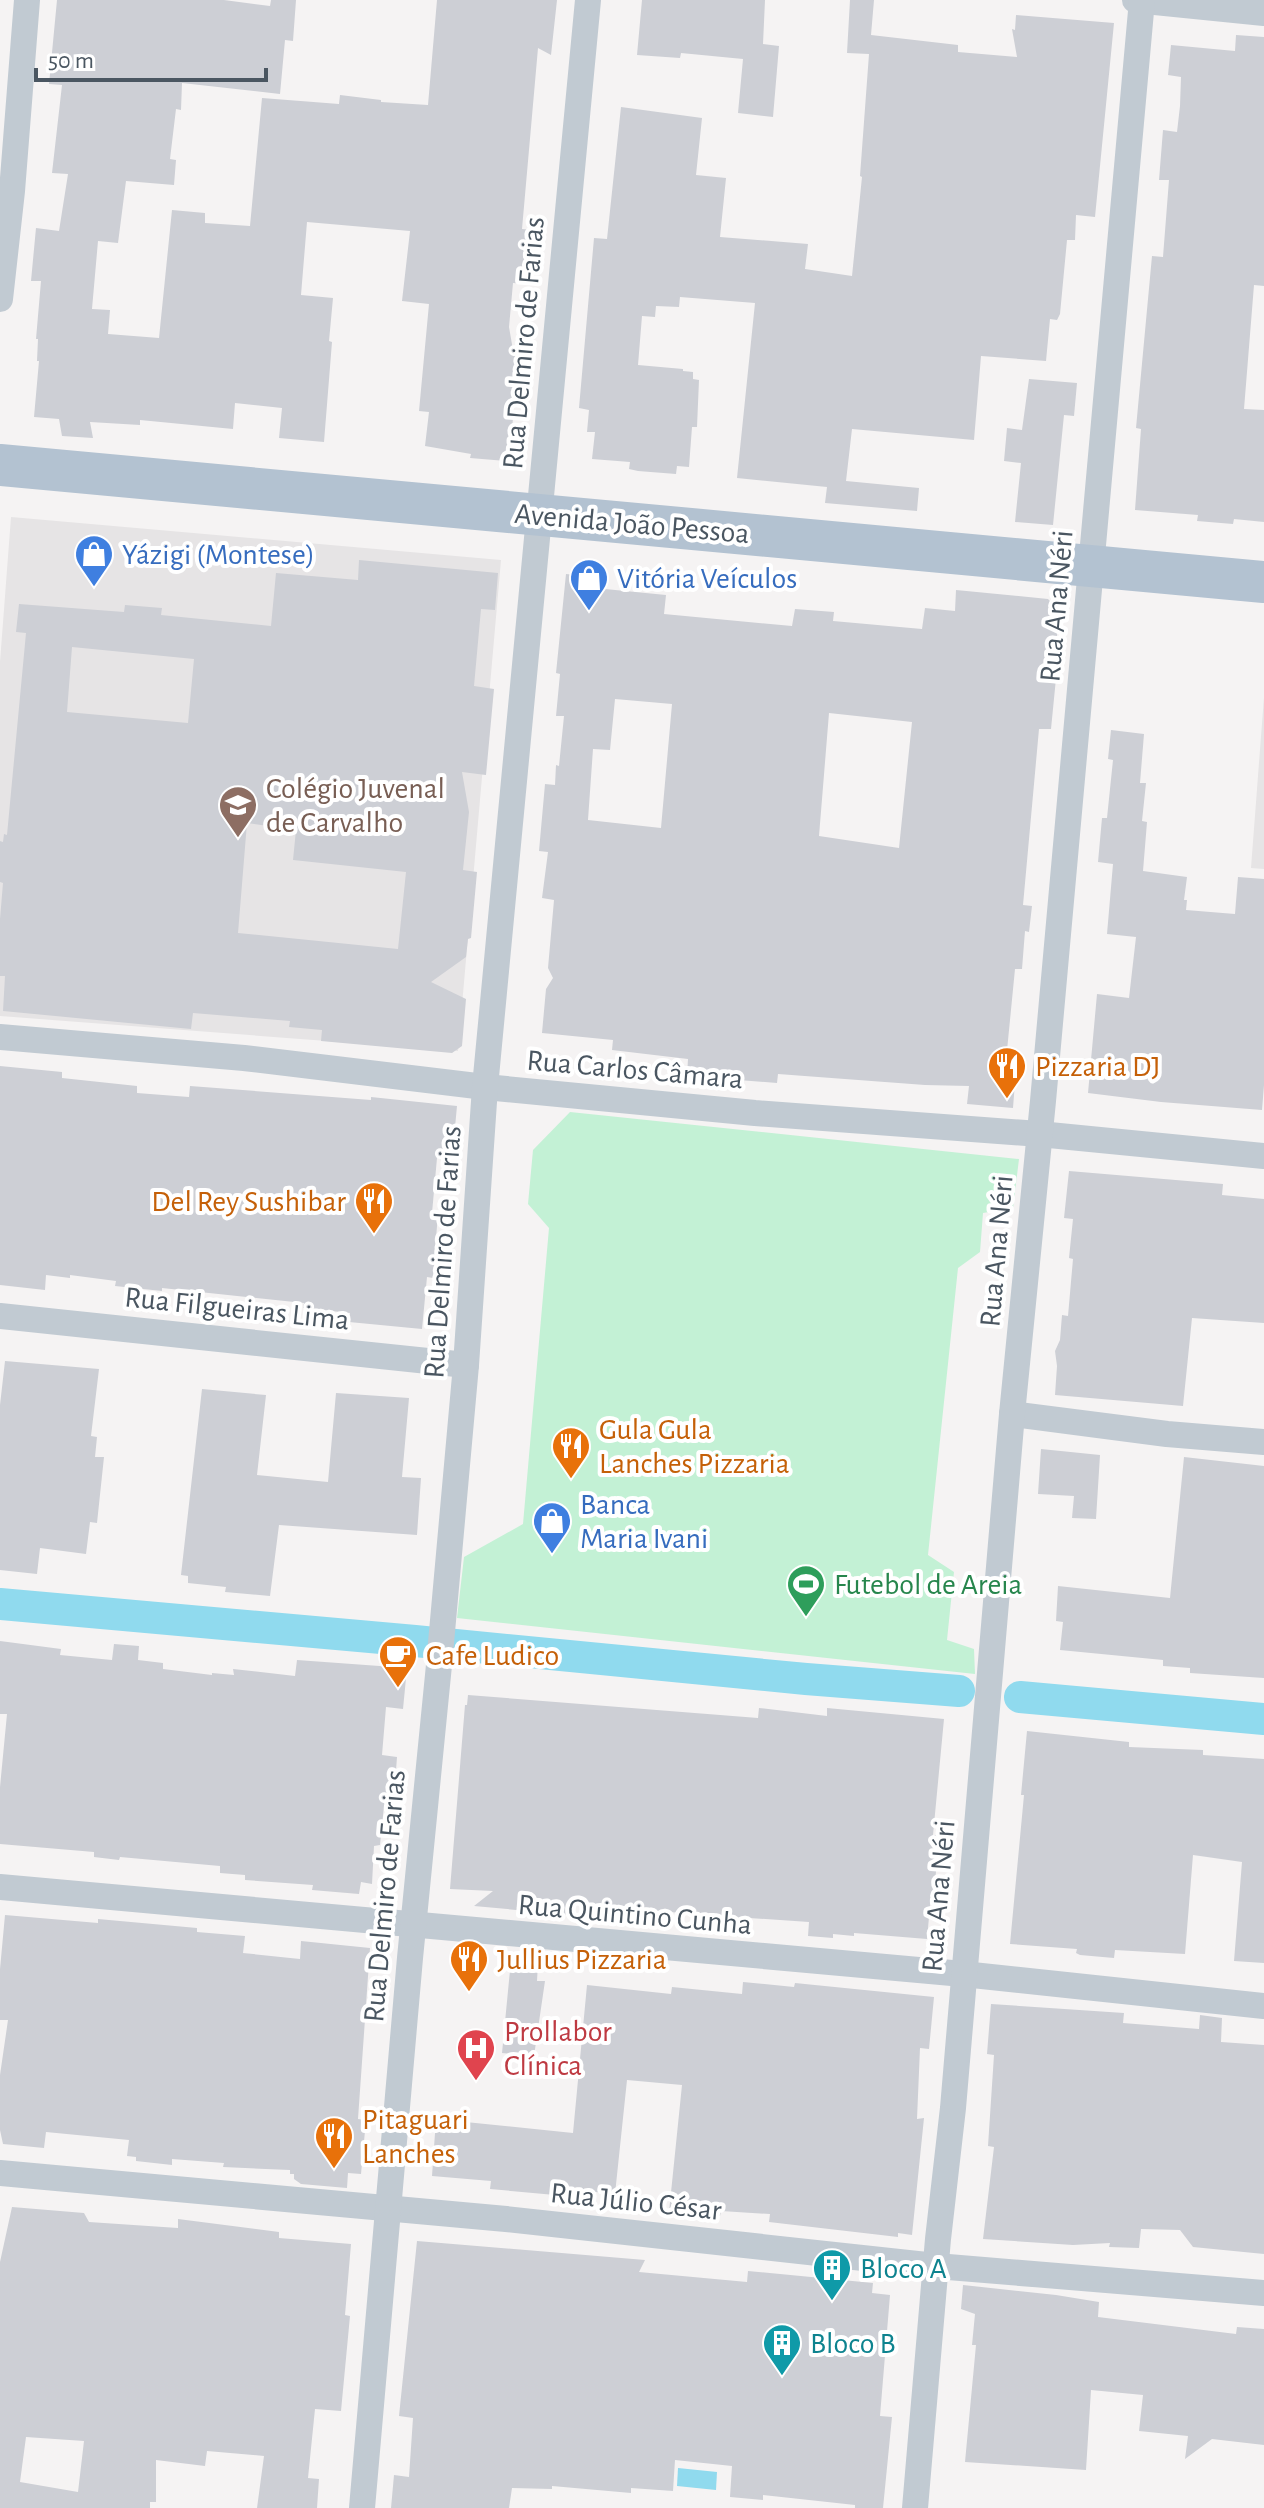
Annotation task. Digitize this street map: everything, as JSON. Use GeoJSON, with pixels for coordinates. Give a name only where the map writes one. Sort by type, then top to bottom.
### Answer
{"type":"FeatureCollection","features":[{"type":"Feature","properties":{"kind":"main road","name":"Avenida João Pessoa"},"geometry":{"type":"LineString","coordinates":[[0,465],[1264,582]]}},
{"type":"Feature","properties":{"kind":"street"},"geometry":{"type":"LineString","coordinates":[[0,299],[27,0]]}},
{"type":"Feature","properties":{"kind":"street","name":"Rua Delmiro de Farias"},"geometry":{"type":"LineString","coordinates":[[362,2508],[412,1926],[466,1365],[485,1087],[588,0]]}},
{"type":"Feature","properties":{"kind":"street"},"geometry":{"type":"LineString","coordinates":[[1135,0],[1264,13]]}},
{"type":"Feature","properties":{"kind":"street","name":"Rua Ana Néri"},"geometry":{"type":"LineString","coordinates":[[915,2508],[1142,0]]}},
{"type":"Feature","properties":{"kind":"street","name":"Rua Carlos Câmara"},"geometry":{"type":"LineString","coordinates":[[0,1037],[244,1058],[485,1087],[755,1113],[1039,1134],[1264,1156]]}},
{"type":"Feature","properties":{"kind":"street","name":"Rua Filgueiras Lima"},"geometry":{"type":"LineString","coordinates":[[0,1316],[466,1365]]}},
{"type":"Feature","properties":{"kind":"street"},"geometry":{"type":"LineString","coordinates":[[1012,1414],[1167,1434],[1264,1442]]}},
{"type":"Feature","properties":{"kind":"street","name":"Rua Quintino Cunha"},"geometry":{"type":"LineString","coordinates":[[0,1887],[963,1974],[1264,2006]]}},
{"type":"Feature","properties":{"kind":"street","name":"Rua Júlio César"},"geometry":{"type":"LineString","coordinates":[[0,2173],[390,2208],[936,2266],[1264,2293]]}},
{"type":"Feature","properties":{"kind":"shaded area","name":"Colégio Juvenal de Carvalho"},"geometry":{"type":"Polygon","coordinates":[[[11,517],[501,560],[458,1051],[0,1016],[0,662],[11,517]]]}},
{"type":"Feature","properties":{"kind":"shaded area"},"geometry":{"type":"Polygon","coordinates":[[[1264,697],[1264,869],[1251,868],[1264,697]]]}},
{"type":"Feature","properties":{"kind":"green space"},"geometry":{"type":"Polygon","coordinates":[[[570,1112],[1019,1159],[1013,1208],[983,1213],[980,1252],[958,1268],[928,1555],[954,1572],[947,1640],[974,1649],[975,1674],[457,1618],[464,1557],[523,1524],[549,1228],[528,1204],[533,1150],[570,1112]]]}},
{"type":"Feature","properties":{"kind":"water"},"geometry":{"type":"Polygon","coordinates":[[[678,2468],[717,2472],[716,2490],[677,2486],[678,2468]]]}},
{"type":"Feature","properties":{"kind":"building"},"geometry":{"type":"Polygon","coordinates":[[[57,0],[224,0],[270,6],[271,0],[296,0],[293,41],[285,40],[280,94],[182,83],[181,110],[176,109],[170,159],[176,160],[174,185],[126,181],[118,243],[98,241],[92,309],[110,310],[108,334],[159,338],[172,210],[205,213],[205,223],[250,226],[262,98],[339,104],[340,95],[428,105],[437,0],[557,0],[551,55],[538,48],[522,229],[532,230],[526,284],[513,283],[509,327],[514,356],[517,356],[512,432],[509,431],[506,461],[470,458],[471,454],[425,446],[429,412],[419,411],[429,304],[402,301],[410,231],[307,222],[301,295],[333,298],[324,442],[279,438],[282,408],[235,403],[233,429],[140,420],[140,425],[90,422],[93,438],[62,436],[59,419],[34,417],[41,281],[31,281],[36,228],[59,231],[68,174],[52,173],[62,85],[49,84],[57,0]]]}},
{"type":"Feature","properties":{"kind":"building"},"geometry":{"type":"Polygon","coordinates":[[[642,0],[765,0],[763,44],[779,46],[773,117],[738,113],[743,59],[681,53],[680,58],[637,55],[642,0]]]}},
{"type":"Feature","properties":{"kind":"building"},"geometry":{"type":"Polygon","coordinates":[[[850,0],[874,0],[871,35],[958,45],[958,52],[1017,57],[1012,29],[1015,30],[1016,15],[1114,23],[1095,217],[1076,215],[1075,240],[1067,240],[1060,314],[1057,320],[1050,319],[1046,361],[981,356],[974,440],[852,429],[846,481],[919,488],[917,511],[825,503],[827,487],[737,478],[755,303],[680,297],[679,307],[656,306],[655,317],[642,316],[638,365],[683,369],[693,372],[693,379],[699,380],[697,427],[692,427],[689,467],[677,466],[676,474],[638,471],[629,469],[630,462],[592,459],[595,432],[587,432],[589,410],[579,408],[594,238],[607,239],[621,107],[702,118],[696,175],[726,178],[720,237],[808,244],[805,269],[852,276],[862,177],[869,54],[847,53],[850,0]]]}},
{"type":"Feature","properties":{"kind":"building"},"geometry":{"type":"Polygon","coordinates":[[[1236,35],[1264,37],[1264,286],[1254,285],[1244,409],[1264,410],[1264,522],[1234,519],[1233,524],[1197,521],[1198,515],[1135,510],[1141,429],[1136,428],[1152,256],[1163,257],[1169,180],[1159,180],[1163,130],[1177,132],[1180,106],[1181,77],[1168,75],[1171,45],[1235,51],[1236,35]]]}},
{"type":"Feature","properties":{"kind":"building"},"geometry":{"type":"Polygon","coordinates":[[[1029,379],[1077,383],[1074,416],[1064,415],[1053,525],[1015,522],[1021,463],[1004,461],[1007,428],[1022,430],[1029,379]]]}},
{"type":"Feature","properties":{"kind":"building","name":"Colégio Juvenal de Carvalho"},"geometry":{"type":"Polygon","coordinates":[[[359,560],[498,573],[495,610],[481,609],[474,686],[494,689],[486,775],[462,772],[469,812],[463,870],[477,872],[471,938],[468,939],[466,957],[431,982],[466,999],[462,1046],[452,1053],[321,1041],[322,1030],[289,1027],[290,1021],[193,1013],[191,1029],[3,1011],[5,976],[0,976],[3,883],[0,882],[0,841],[3,842],[4,834],[7,835],[26,633],[16,632],[19,604],[124,612],[125,605],[162,608],[161,615],[271,626],[276,573],[358,580],[359,560]],[[72,647],[67,712],[188,723],[194,659],[72,647]],[[247,823],[238,933],[398,949],[406,872],[293,860],[296,830],[247,823]]]}},
{"type":"Feature","properties":{"kind":"building"},"geometry":{"type":"Polygon","coordinates":[[[566,574],[606,578],[605,589],[666,595],[664,614],[792,626],[795,609],[834,612],[833,621],[922,629],[925,608],[955,611],[956,590],[1048,599],[1059,611],[1056,647],[1059,648],[1051,729],[1039,729],[1023,905],[1032,906],[1029,932],[1025,931],[1022,969],[1015,969],[1004,1081],[1015,1082],[1013,1108],[967,1104],[969,1086],[778,1074],[777,1083],[687,1076],[688,1059],[612,1050],[613,1040],[542,1033],[546,989],[553,978],[548,968],[554,900],[542,898],[548,852],[539,851],[545,784],[555,785],[564,716],[556,716],[560,674],[556,673],[566,574]],[[615,699],[610,750],[593,749],[588,820],[661,828],[672,704],[615,699]],[[829,713],[819,836],[899,848],[912,722],[829,713]]]}},
{"type":"Feature","properties":{"kind":"building"},"geometry":{"type":"Polygon","coordinates":[[[1111,730],[1144,734],[1140,783],[1146,783],[1142,821],[1147,822],[1143,871],[1187,877],[1186,910],[1235,914],[1238,877],[1264,879],[1262,1110],[1088,1093],[1097,994],[1129,998],[1136,937],[1107,934],[1113,864],[1098,862],[1102,818],[1107,818],[1113,760],[1108,759],[1111,730]]]}},
{"type":"Feature","properties":{"kind":"building"},"geometry":{"type":"Polygon","coordinates":[[[0,1066],[62,1072],[62,1078],[137,1086],[137,1093],[189,1097],[190,1086],[371,1100],[371,1097],[457,1106],[452,1159],[437,1158],[432,1213],[438,1213],[433,1278],[427,1277],[422,1329],[349,1322],[350,1313],[303,1308],[304,1303],[115,1286],[116,1281],[70,1275],[70,1278],[46,1275],[45,1290],[0,1285],[0,1066]]]}},
{"type":"Feature","properties":{"kind":"building"},"geometry":{"type":"Polygon","coordinates":[[[1069,1171],[1223,1184],[1222,1195],[1264,1199],[1264,1323],[1192,1318],[1183,1406],[1055,1395],[1055,1351],[1060,1340],[1062,1315],[1068,1316],[1073,1259],[1069,1258],[1073,1219],[1064,1218],[1069,1171]]]}},
{"type":"Feature","properties":{"kind":"building"},"geometry":{"type":"Polygon","coordinates":[[[5,1361],[99,1369],[91,1436],[97,1437],[95,1457],[104,1457],[97,1523],[90,1522],[86,1554],[40,1548],[37,1574],[0,1570],[0,1405],[5,1361]]]}},
{"type":"Feature","properties":{"kind":"building"},"geometry":{"type":"Polygon","coordinates":[[[202,1389],[266,1395],[257,1475],[328,1482],[336,1393],[409,1398],[402,1477],[421,1478],[417,1535],[279,1525],[270,1596],[225,1592],[226,1587],[188,1583],[188,1576],[181,1575],[202,1389]]]}},
{"type":"Feature","properties":{"kind":"building"},"geometry":{"type":"Polygon","coordinates":[[[1041,1449],[1100,1455],[1096,1519],[1072,1518],[1074,1496],[1038,1494],[1041,1449]]]}},
{"type":"Feature","properties":{"kind":"building"},"geometry":{"type":"Polygon","coordinates":[[[1184,1457],[1264,1466],[1264,1678],[1190,1673],[1190,1668],[1163,1666],[1163,1660],[1060,1650],[1063,1622],[1056,1621],[1058,1586],[1170,1598],[1184,1457]]]}},
{"type":"Feature","properties":{"kind":"building"},"geometry":{"type":"Polygon","coordinates":[[[0,1641],[61,1649],[60,1655],[112,1660],[114,1644],[139,1646],[138,1660],[163,1663],[163,1669],[212,1675],[234,1675],[233,1669],[295,1676],[297,1660],[407,1668],[403,1709],[386,1707],[382,1755],[397,1757],[394,1797],[385,1796],[380,1845],[374,1846],[372,1884],[361,1882],[359,1894],[312,1890],[313,1885],[245,1880],[245,1875],[220,1873],[220,1866],[120,1857],[119,1860],[94,1857],[94,1852],[0,1844],[0,1787],[7,1714],[0,1714],[0,1641]]]}},
{"type":"Feature","properties":{"kind":"building"},"geometry":{"type":"Polygon","coordinates":[[[468,1695],[758,1718],[759,1708],[827,1716],[827,1708],[944,1719],[933,1835],[939,1835],[927,1939],[854,1933],[854,1936],[833,1934],[833,1938],[808,1936],[809,1922],[749,1918],[748,1930],[723,1927],[723,1916],[642,1910],[642,1907],[573,1903],[571,1915],[474,1906],[493,1891],[450,1889],[468,1695]]]}},
{"type":"Feature","properties":{"kind":"building"},"geometry":{"type":"Polygon","coordinates":[[[1027,1731],[1129,1742],[1129,1747],[1203,1750],[1203,1755],[1264,1759],[1264,1963],[1234,1961],[1242,1862],[1193,1855],[1185,1954],[1115,1950],[1114,1958],[1080,1955],[1076,1953],[1077,1949],[1010,1944],[1027,1731]]]}},
{"type":"Feature","properties":{"kind":"building"},"geometry":{"type":"Polygon","coordinates":[[[5,1915],[197,1928],[197,1932],[245,1936],[243,1953],[300,1959],[301,1941],[370,1948],[358,2119],[366,2120],[361,2174],[348,2173],[347,2188],[301,2184],[294,2179],[294,2174],[290,2174],[290,2170],[223,2167],[224,2163],[172,2159],[172,2165],[136,2161],[136,2157],[127,2156],[129,2140],[46,2132],[44,2148],[3,2144],[0,2075],[8,2020],[0,2020],[0,1969],[5,1915]]]}},
{"type":"Feature","properties":{"kind":"building"},"geometry":{"type":"Polygon","coordinates":[[[511,1960],[538,1963],[537,1981],[545,1981],[534,2056],[502,2053],[511,1960]]]}},
{"type":"Feature","properties":{"kind":"building"},"geometry":{"type":"Polygon","coordinates":[[[743,1982],[794,1987],[795,1983],[934,1997],[929,2049],[920,2048],[917,2119],[924,2118],[912,2235],[898,2233],[898,2237],[769,2222],[770,2214],[721,2211],[720,2216],[669,2212],[682,2085],[627,2080],[615,2194],[567,2189],[566,2196],[490,2189],[491,2181],[432,2176],[436,2119],[573,2133],[587,1985],[671,1994],[672,1987],[742,1994],[743,1982]]]}},
{"type":"Feature","properties":{"kind":"building"},"geometry":{"type":"Polygon","coordinates":[[[991,2004],[1124,2013],[1123,2023],[1199,2029],[1200,2015],[1222,2018],[1221,2042],[1264,2045],[1264,2254],[1193,2247],[1180,2230],[1141,2229],[1139,2248],[1109,2247],[1110,2243],[1073,2245],[983,2239],[994,2147],[988,2146],[994,2055],[987,2054],[991,2004]]]}},
{"type":"Feature","properties":{"kind":"building"},"geometry":{"type":"Polygon","coordinates":[[[12,2207],[84,2213],[89,2222],[178,2228],[178,2219],[279,2232],[279,2238],[351,2244],[345,2315],[350,2316],[341,2411],[315,2409],[308,2478],[319,2479],[317,2508],[257,2508],[264,2456],[207,2451],[205,2466],[156,2460],[156,2502],[150,2502],[150,2508],[0,2508],[0,2262],[12,2207]],[[26,2437],[20,2482],[78,2492],[84,2441],[26,2437]]]}},
{"type":"Feature","properties":{"kind":"building"},"geometry":{"type":"Polygon","coordinates":[[[417,2241],[645,2260],[639,2272],[747,2282],[748,2271],[873,2283],[872,2293],[890,2295],[880,2416],[892,2417],[883,2508],[855,2508],[855,2505],[763,2495],[763,2500],[730,2497],[732,2466],[675,2460],[673,2491],[631,2488],[631,2493],[552,2486],[552,2489],[512,2488],[509,2508],[391,2508],[394,2475],[409,2477],[413,2418],[399,2416],[417,2241]]]}},
{"type":"Feature","properties":{"kind":"building"},"geometry":{"type":"Polygon","coordinates":[[[963,2285],[1099,2302],[1098,2317],[1236,2334],[1237,2327],[1264,2329],[1264,2445],[1212,2439],[1185,2459],[1188,2436],[1139,2431],[1143,2395],[1091,2390],[1086,2470],[965,2462],[976,2345],[972,2345],[975,2314],[961,2309],[963,2285]]]}},
{"type":"Feature","properties":{"kind":"waterway"},"geometry":{"type":"LineString","coordinates":[[0,1604],[959,1691]]}},
{"type":"Feature","properties":{"kind":"waterway"},"geometry":{"type":"LineString","coordinates":[[1020,1697],[1264,1719]]}},
{"type":"Feature","properties":{"kind":"place","name":"Yázigi (Montese)"},"geometry":{"type":"Point","coordinates":[94,588]}},
{"type":"Feature","properties":{"kind":"place","name":"Vitória Veículos"},"geometry":{"type":"Point","coordinates":[589,612]}},
{"type":"Feature","properties":{"kind":"place","name":"Colégio Juvenal de Carvalho"},"geometry":{"type":"Point","coordinates":[238,839]}},
{"type":"Feature","properties":{"kind":"place","name":"Pizzaria DJ"},"geometry":{"type":"Point","coordinates":[1007,1100]}},
{"type":"Feature","properties":{"kind":"place","name":"Del Rey Sushibar"},"geometry":{"type":"Point","coordinates":[374,1235]}},
{"type":"Feature","properties":{"kind":"place","name":"Gula Gula Lanches Pizzaria"},"geometry":{"type":"Point","coordinates":[571,1480]}},
{"type":"Feature","properties":{"kind":"place","name":"Banca Maria Ivani"},"geometry":{"type":"Point","coordinates":[552,1555]}},
{"type":"Feature","properties":{"kind":"place","name":"Futebol de Areia"},"geometry":{"type":"Point","coordinates":[806,1618]}},
{"type":"Feature","properties":{"kind":"place","name":"Cafe Ludico"},"geometry":{"type":"Point","coordinates":[398,1689]}},
{"type":"Feature","properties":{"kind":"place","name":"Jullius Pizzaria"},"geometry":{"type":"Point","coordinates":[469,1993]}},
{"type":"Feature","properties":{"kind":"place","name":"Prollabor Clínica"},"geometry":{"type":"Point","coordinates":[476,2082]}},
{"type":"Feature","properties":{"kind":"place","name":"Pitaguari Lanches"},"geometry":{"type":"Point","coordinates":[334,2170]}},
{"type":"Feature","properties":{"kind":"place","name":"Bloco A"},"geometry":{"type":"Point","coordinates":[832,2302]}},
{"type":"Feature","properties":{"kind":"place","name":"Bloco B"},"geometry":{"type":"Point","coordinates":[782,2377]}}]}
